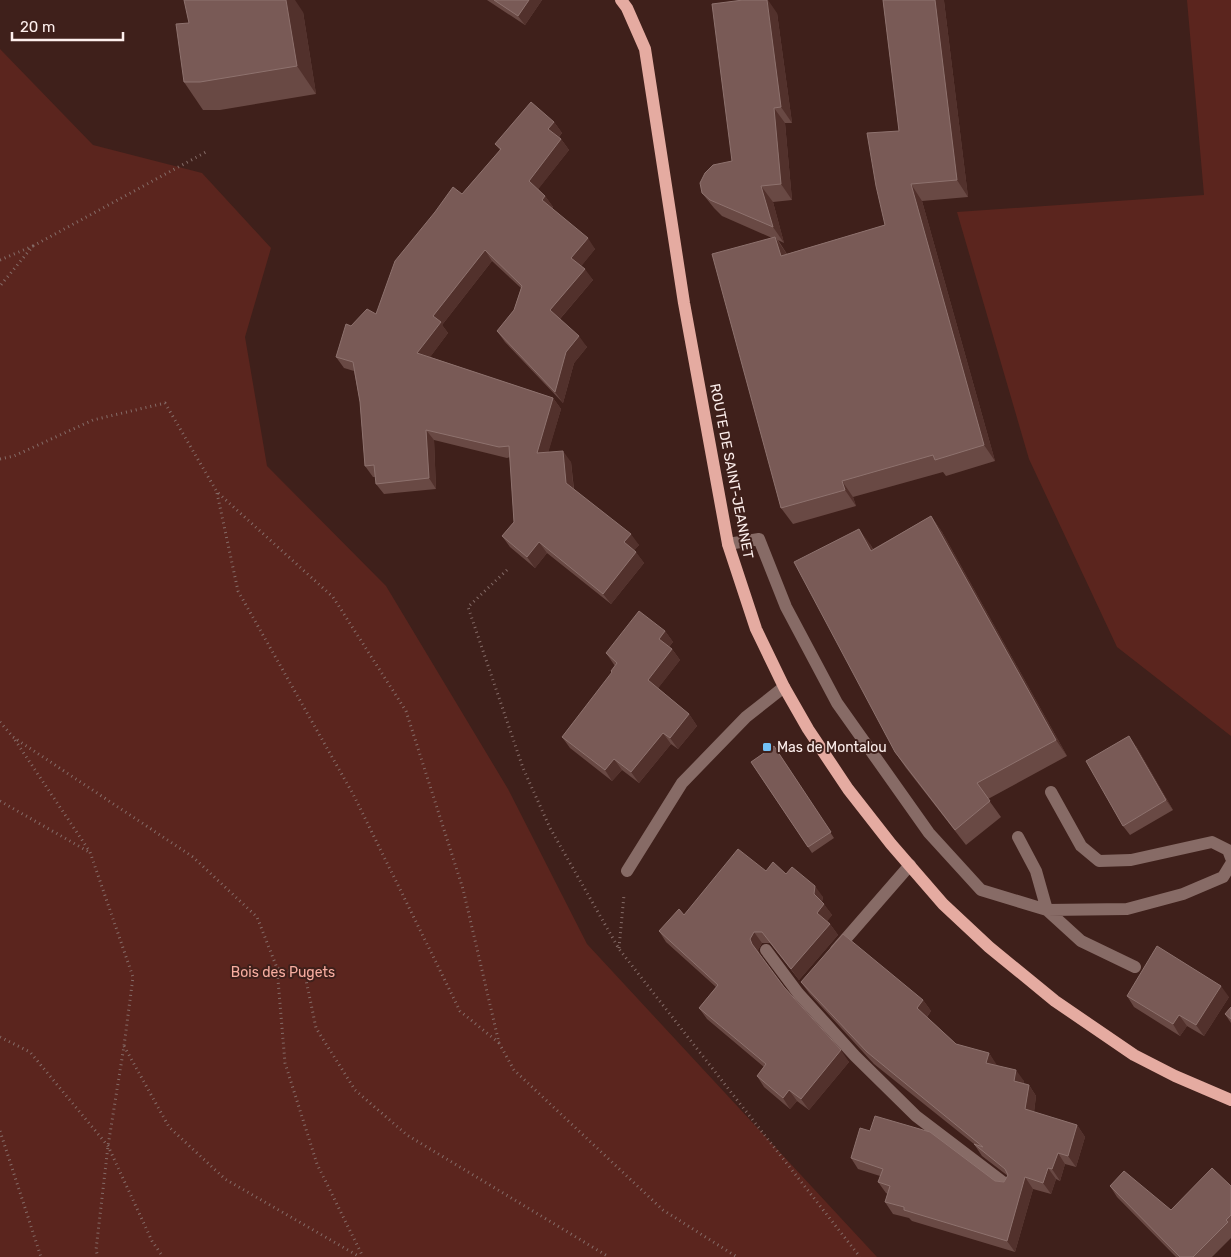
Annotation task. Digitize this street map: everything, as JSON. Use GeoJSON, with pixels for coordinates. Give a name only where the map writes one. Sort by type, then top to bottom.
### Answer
{"type":"FeatureCollection","features":[{"type":"Feature","properties":{"kind":"main road","name":"ROUTE DE SAINT-JEANNET"},"geometry":{"type":"LineString","coordinates":[[622,0],[645,49],[684,303],[728,544],[756,628],[784,687],[808,729],[848,789],[943,904],[989,947],[1054,1001],[1134,1055],[1175,1076],[1231,1100]]}},
{"type":"Feature","properties":{"kind":"lane"},"geometry":{"type":"LineString","coordinates":[[728,544],[759,539],[786,607],[837,703],[929,833],[981,890],[1047,910],[1127,909],[1183,894],[1223,877],[1231,864]]}},
{"type":"Feature","properties":{"kind":"lane"},"geometry":{"type":"LineString","coordinates":[[627,871],[682,783],[746,717],[784,687]]}},
{"type":"Feature","properties":{"kind":"lane"},"geometry":{"type":"LineString","coordinates":[[1050,792],[1082,846],[1099,860],[1132,860],[1212,842],[1228,850],[1231,858]]}},
{"type":"Feature","properties":{"kind":"lane"},"geometry":{"type":"LineString","coordinates":[[1018,837],[1036,871],[1047,910],[1080,941],[1135,967]]}},
{"type":"Feature","properties":{"kind":"lane"},"geometry":{"type":"LineString","coordinates":[[824,963],[910,865]]}},
{"type":"Feature","properties":{"kind":"lane"},"geometry":{"type":"LineString","coordinates":[[766,950],[801,989],[855,1056],[916,1116],[1008,1186]]}},
{"type":"Feature","properties":{"kind":"path"},"geometry":{"type":"LineString","coordinates":[[0,260],[33,246],[206,152]]}},
{"type":"Feature","properties":{"kind":"path"},"geometry":{"type":"LineString","coordinates":[[0,286],[33,246]]}},
{"type":"Feature","properties":{"kind":"path"},"geometry":{"type":"LineString","coordinates":[[0,459],[14,456],[93,420],[165,403],[217,492],[333,597],[406,711],[463,889],[499,1043],[514,1070],[664,1210],[737,1257]]}},
{"type":"Feature","properties":{"kind":"path"},"geometry":{"type":"LineString","coordinates":[[217,492],[238,590],[353,794],[460,1011],[499,1043]]}},
{"type":"Feature","properties":{"kind":"path"},"geometry":{"type":"LineString","coordinates":[[507,570],[468,607],[523,768],[550,828],[619,949],[860,1257]]}},
{"type":"Feature","properties":{"kind":"path"},"geometry":{"type":"LineString","coordinates":[[0,722],[13,738],[90,852],[132,977],[124,1046],[108,1146],[96,1250],[98,1257]]}},
{"type":"Feature","properties":{"kind":"path"},"geometry":{"type":"LineString","coordinates":[[13,738],[193,857],[257,917],[277,968],[285,1063],[317,1164],[364,1257]]}},
{"type":"Feature","properties":{"kind":"path"},"geometry":{"type":"LineString","coordinates":[[0,802],[90,852]]}},
{"type":"Feature","properties":{"kind":"path"},"geometry":{"type":"LineString","coordinates":[[619,949],[627,871]]}},
{"type":"Feature","properties":{"kind":"path"},"geometry":{"type":"LineString","coordinates":[[277,968],[305,975],[316,1028],[355,1090],[407,1135],[609,1257]]}},
{"type":"Feature","properties":{"kind":"path"},"geometry":{"type":"LineString","coordinates":[[0,1037],[30,1052],[108,1146],[152,1241],[163,1257]]}},
{"type":"Feature","properties":{"kind":"path"},"geometry":{"type":"LineString","coordinates":[[124,1046],[169,1127],[225,1179],[360,1257]]}},
{"type":"Feature","properties":{"kind":"path"},"geometry":{"type":"LineString","coordinates":[[0,1131],[41,1257]]}},
{"type":"Feature","properties":{"kind":"green space"},"geometry":{"type":"Polygon","coordinates":[[[1187,0],[1231,0],[1231,736],[1117,647],[1029,459],[957,212],[1204,195],[1187,0]]]}},
{"type":"Feature","properties":{"kind":"green space","name":"Bois des Pugets"},"geometry":{"type":"Polygon","coordinates":[[[0,49],[93,145],[202,173],[271,248],[245,337],[267,466],[386,586],[508,789],[587,944],[877,1257],[0,1257],[0,49]]]}},
{"type":"Feature","properties":{"kind":"building"},"geometry":{"type":"Polygon","coordinates":[[[184,0],[286,0],[297,66],[200,82],[184,82],[176,24],[189,23],[184,0]]]}},
{"type":"Feature","properties":{"kind":"building"},"geometry":{"type":"Polygon","coordinates":[[[494,0],[529,0],[518,16],[494,0]]]}},
{"type":"Feature","properties":{"kind":"building"},"geometry":{"type":"Polygon","coordinates":[[[743,0],[767,0],[781,107],[774,108],[781,184],[761,186],[773,227],[710,200],[702,193],[700,183],[705,173],[713,165],[732,161],[712,4],[743,0]]]}},
{"type":"Feature","properties":{"kind":"building"},"geometry":{"type":"Polygon","coordinates":[[[883,0],[935,0],[957,180],[911,184],[984,445],[935,460],[933,455],[842,481],[845,490],[781,508],[712,254],[775,237],[781,256],[885,225],[867,133],[899,131],[883,0]]]}},
{"type":"Feature","properties":{"kind":"building"},"geometry":{"type":"Polygon","coordinates":[[[531,102],[554,122],[548,129],[561,139],[529,181],[545,196],[542,200],[588,238],[571,258],[585,269],[550,310],[579,336],[566,352],[555,392],[497,331],[514,310],[522,286],[485,250],[433,316],[441,322],[417,353],[553,398],[537,453],[563,451],[566,483],[631,534],[624,542],[636,552],[603,594],[539,542],[527,557],[502,536],[514,522],[509,446],[499,447],[426,430],[429,478],[376,484],[374,465],[365,466],[360,402],[353,362],[336,357],[346,324],[351,326],[367,309],[376,314],[395,261],[453,187],[462,194],[501,149],[495,144],[531,102]]]}},
{"type":"Feature","properties":{"kind":"building"},"geometry":{"type":"Polygon","coordinates":[[[931,516],[1056,740],[977,783],[990,801],[955,830],[895,752],[794,562],[859,529],[871,551],[931,516]]]}},
{"type":"Feature","properties":{"kind":"building"},"geometry":{"type":"Polygon","coordinates":[[[639,611],[665,631],[659,639],[672,649],[648,680],[689,714],[670,738],[663,733],[631,772],[614,759],[605,770],[562,737],[612,672],[617,663],[606,653],[639,611]]]}},
{"type":"Feature","properties":{"kind":"building"},"geometry":{"type":"Polygon","coordinates":[[[1129,736],[1166,800],[1123,826],[1086,761],[1129,736]]]}},
{"type":"Feature","properties":{"kind":"building"},"geometry":{"type":"Polygon","coordinates":[[[774,746],[831,832],[808,847],[751,762],[774,746]]]}},
{"type":"Feature","properties":{"kind":"building"},"geometry":{"type":"Polygon","coordinates":[[[738,849],[766,871],[773,862],[786,874],[792,867],[815,886],[814,894],[824,904],[817,913],[830,924],[791,969],[762,932],[754,932],[750,939],[784,987],[841,1050],[801,1099],[789,1090],[783,1098],[757,1076],[766,1064],[699,1008],[718,985],[659,931],[679,909],[684,915],[738,849]]]}},
{"type":"Feature","properties":{"kind":"building"},"geometry":{"type":"Polygon","coordinates":[[[843,934],[923,1000],[917,1008],[956,1044],[989,1053],[986,1063],[1016,1070],[1014,1081],[1029,1085],[1025,1109],[1077,1125],[1068,1156],[1058,1153],[1052,1169],[1048,1168],[1043,1183],[1025,1177],[1007,1241],[904,1210],[904,1207],[885,1202],[890,1186],[878,1182],[883,1169],[851,1158],[860,1128],[870,1131],[875,1116],[930,1132],[995,1181],[1004,1182],[1008,1175],[1005,1169],[974,1144],[983,1147],[867,1052],[801,982],[843,934]]]}},
{"type":"Feature","properties":{"kind":"building"},"geometry":{"type":"Polygon","coordinates":[[[1157,946],[1221,986],[1196,1025],[1179,1015],[1173,1024],[1127,996],[1157,946]]]}},
{"type":"Feature","properties":{"kind":"building"},"geometry":{"type":"Polygon","coordinates":[[[1231,1007],[1231,1019],[1225,1014],[1231,1007]]]}},
{"type":"Feature","properties":{"kind":"building"},"geometry":{"type":"Polygon","coordinates":[[[1212,1168],[1231,1186],[1231,1215],[1226,1220],[1228,1222],[1193,1257],[1180,1257],[1110,1186],[1124,1171],[1171,1210],[1212,1168]]]}},
{"type":"Feature","properties":{"kind":"place","name":"Mas de Montalou"},"geometry":{"type":"Point","coordinates":[767,747]}}]}
